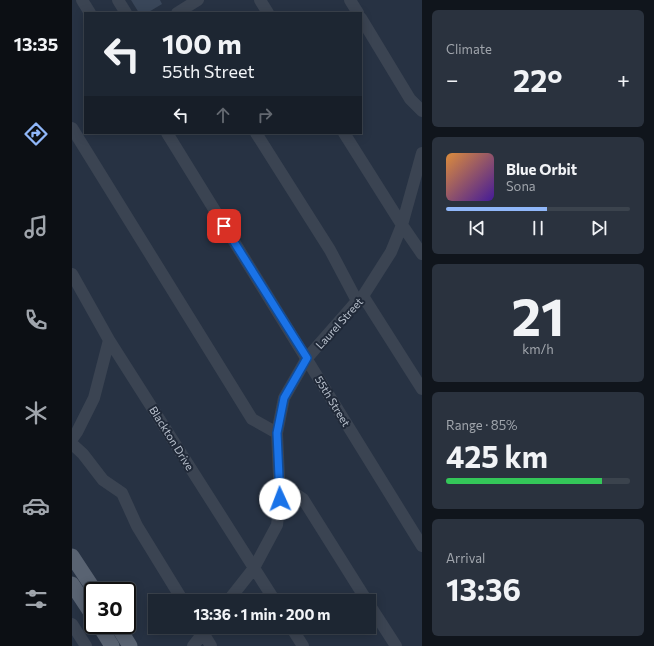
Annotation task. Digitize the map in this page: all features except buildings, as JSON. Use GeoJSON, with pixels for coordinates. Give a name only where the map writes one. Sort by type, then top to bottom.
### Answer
{"type":"FeatureCollection","features":[{"type":"Feature","properties":{"kind":"main road"},"geometry":{"type":"LineString","coordinates":[[72,556],[89,582]]}},
{"type":"Feature","properties":{"kind":"main road"},"geometry":{"type":"LineString","coordinates":[[72,584],[84,602]]}},
{"type":"Feature","properties":{"kind":"main road"},"geometry":{"type":"LineString","coordinates":[[105,634],[112,646]]}},
{"type":"Feature","properties":{"kind":"main road"},"geometry":{"type":"LineString","coordinates":[[123,634],[130,646]]}},
{"type":"Feature","properties":{"kind":"street"},"geometry":{"type":"LineString","coordinates":[[82,0],[89,12]]}},
{"type":"Feature","properties":{"kind":"street"},"geometry":{"type":"LineString","coordinates":[[118,0],[125,12]]}},
{"type":"Feature","properties":{"kind":"street"},"geometry":{"type":"LineString","coordinates":[[179,12],[198,0]]}},
{"type":"Feature","properties":{"kind":"street"},"geometry":{"type":"LineString","coordinates":[[260,0],[267,12]]}},
{"type":"Feature","properties":{"kind":"street"},"geometry":{"type":"LineString","coordinates":[[350,0],[357,12]]}},
{"type":"Feature","properties":{"kind":"street"},"geometry":{"type":"LineString","coordinates":[[362,20],[410,99],[422,111]]}},
{"type":"Feature","properties":{"kind":"street"},"geometry":{"type":"LineString","coordinates":[[72,128],[252,419],[277,433]]}},
{"type":"Feature","properties":{"kind":"street","name":"55th Street"},"geometry":{"type":"LineString","coordinates":[[168,134],[422,546]]}},
{"type":"Feature","properties":{"kind":"street"},"geometry":{"type":"LineString","coordinates":[[257,134],[360,298],[422,389]]}},
{"type":"Feature","properties":{"kind":"street"},"geometry":{"type":"LineString","coordinates":[[345,134],[422,254]]}},
{"type":"Feature","properties":{"kind":"street","name":"Laurel Street"},"geometry":{"type":"LineString","coordinates":[[234,594],[254,568],[277,525],[280,495],[277,433],[284,398],[307,358],[360,298],[391,252],[402,225],[422,153]]}},
{"type":"Feature","properties":{"kind":"street","name":"Blackton Drive"},"geometry":{"type":"LineString","coordinates":[[72,274],[109,340],[271,594]]}},
{"type":"Feature","properties":{"kind":"street"},"geometry":{"type":"LineString","coordinates":[[74,431],[94,398],[109,340]]}},
{"type":"Feature","properties":{"kind":"street"},"geometry":{"type":"LineString","coordinates":[[72,444],[83,454],[103,480],[122,493],[137,526],[179,594]]}},
{"type":"Feature","properties":{"kind":"street"},"geometry":{"type":"LineString","coordinates":[[280,495],[297,495],[303,499],[363,594]]}},
{"type":"Feature","properties":{"kind":"street"},"geometry":{"type":"LineString","coordinates":[[376,615],[396,646]]}},
{"type":"Feature","properties":{"kind":"street"},"geometry":{"type":"LineString","coordinates":[[72,624],[86,646]]}},
{"type":"Feature","properties":{"kind":"street"},"geometry":{"type":"LineString","coordinates":[[193,646],[201,634]]}},
{"type":"Feature","properties":{"kind":"street"},"geometry":{"type":"LineString","coordinates":[[206,634],[211,646]]}},
{"type":"Feature","properties":{"kind":"street"},"geometry":{"type":"LineString","coordinates":[[295,634],[303,646]]}},
{"type":"Feature","properties":{"kind":"route"},"geometry":{"type":"LineString","coordinates":[[224,226],[307,358],[284,398],[277,433],[280,499]]}}]}
